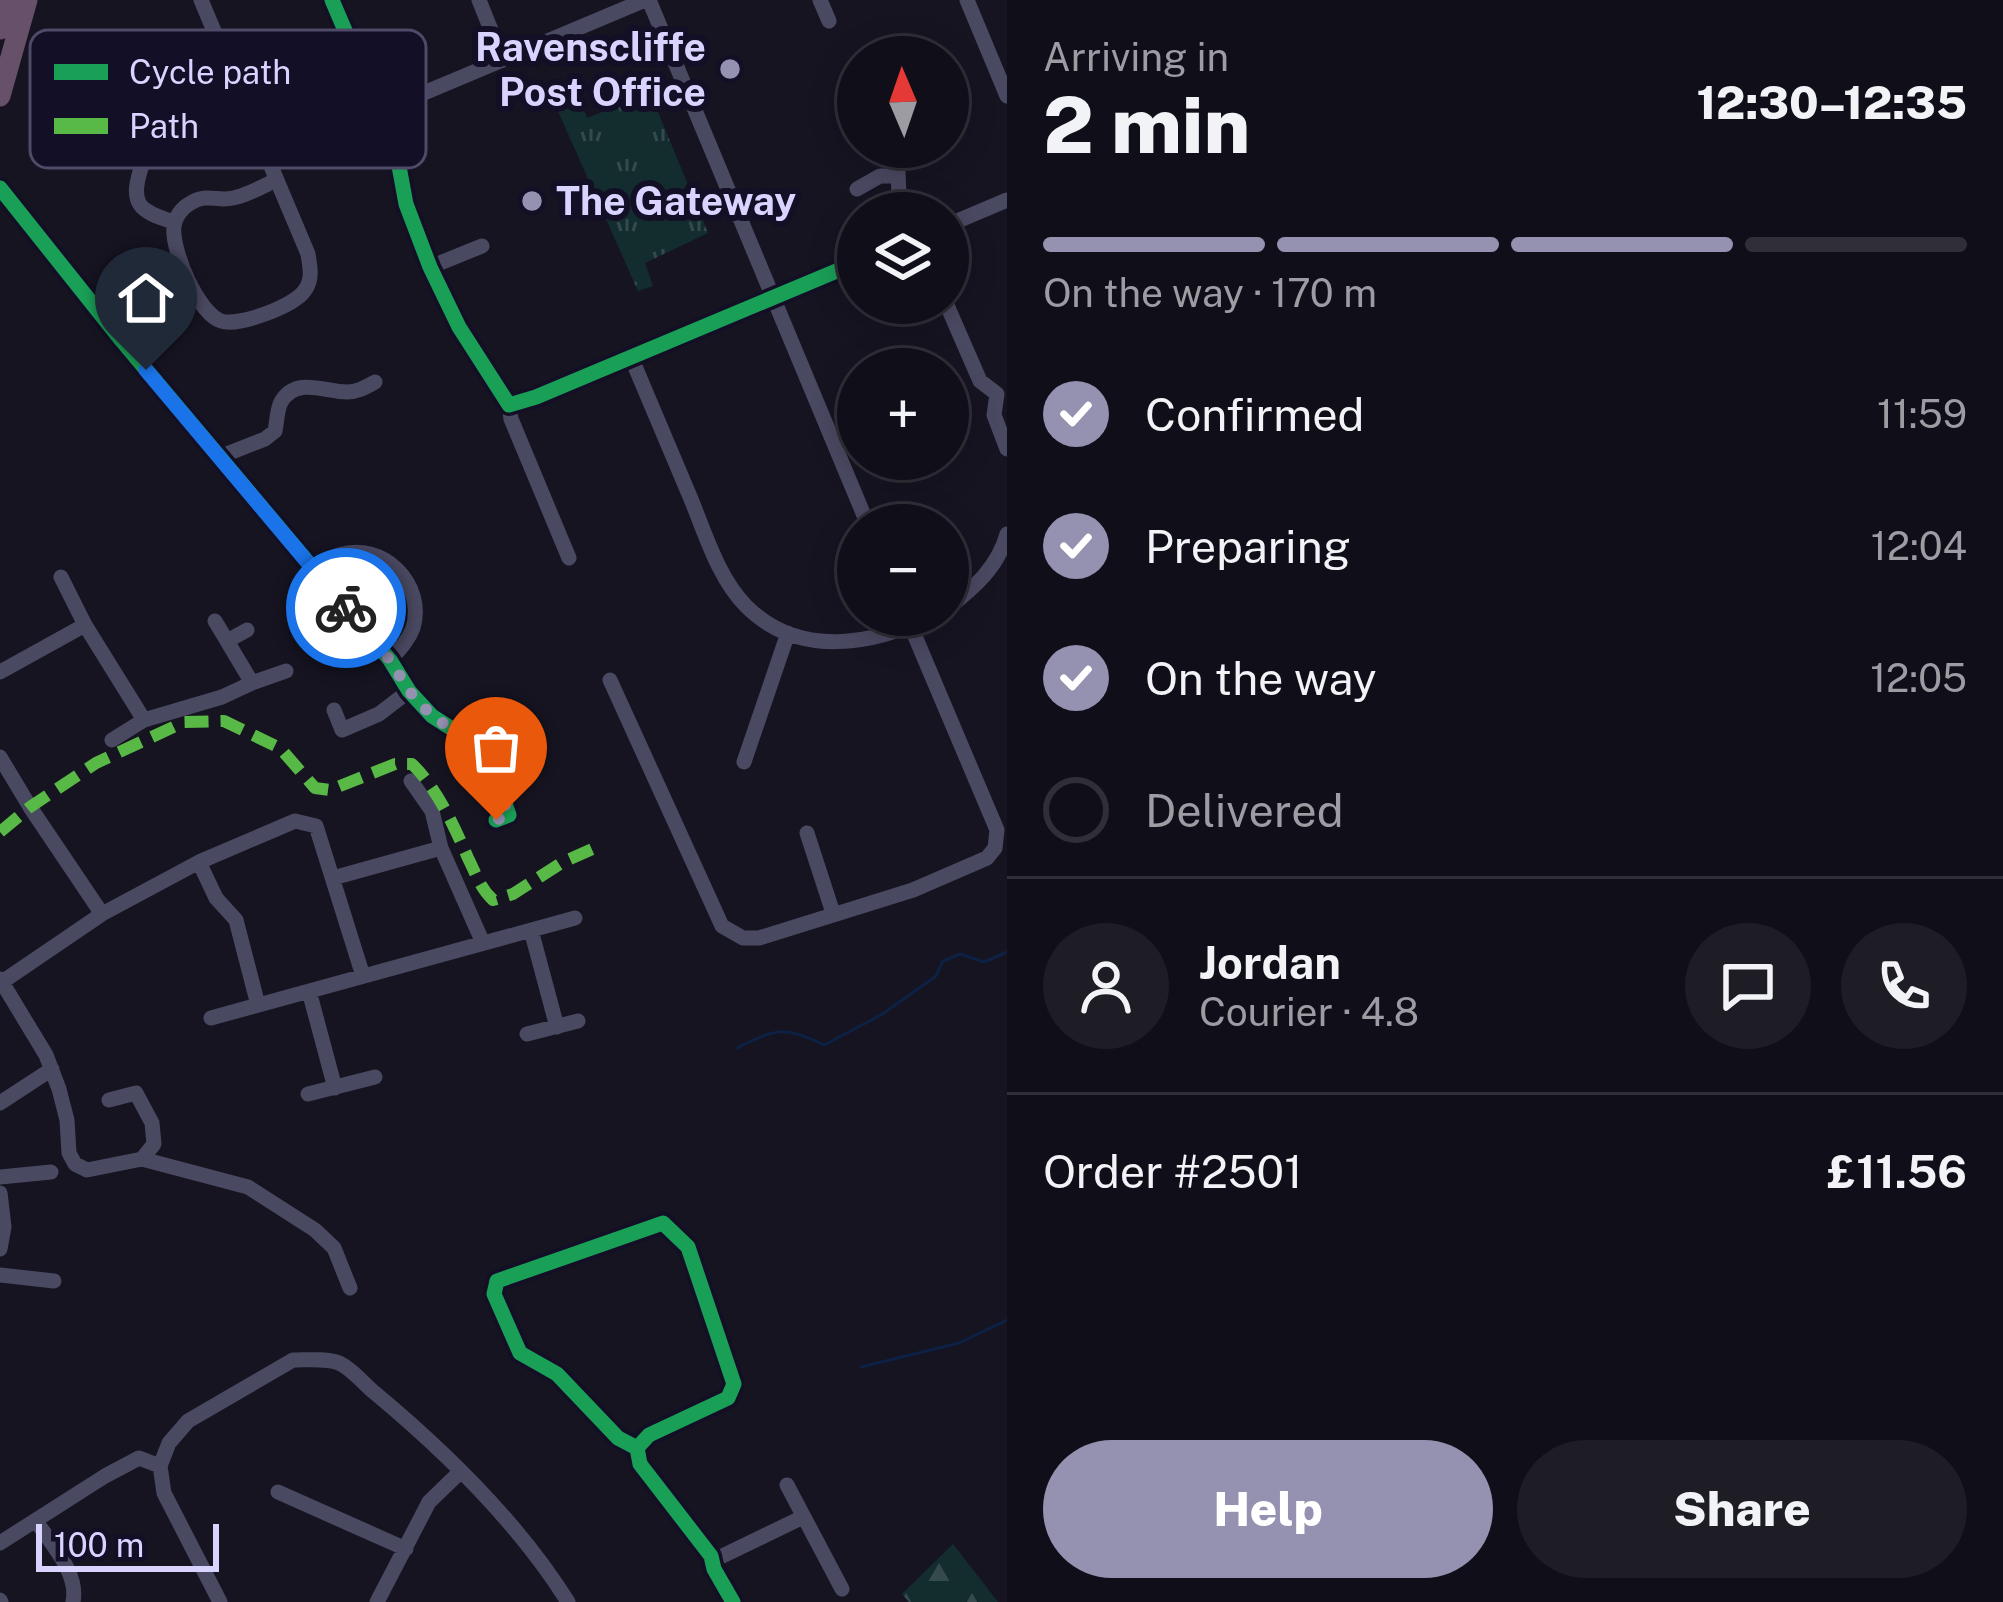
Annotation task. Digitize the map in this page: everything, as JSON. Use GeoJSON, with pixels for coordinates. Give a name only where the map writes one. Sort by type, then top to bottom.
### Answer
{"type":"FeatureCollection","features":[{"type":"Feature","properties":{"kind":"highway"},"geometry":{"type":"LineString","coordinates":[[0,29],[8,0]]}},
{"type":"Feature","properties":{"kind":"highway"},"geometry":{"type":"LineString","coordinates":[[0,96],[27,0]]}},
{"type":"Feature","properties":{"kind":"street"},"geometry":{"type":"LineString","coordinates":[[201,0],[214,30]]}},
{"type":"Feature","properties":{"kind":"street"},"geometry":{"type":"LineString","coordinates":[[332,0],[345,30]]}},
{"type":"Feature","properties":{"kind":"street"},"geometry":{"type":"LineString","coordinates":[[478,0],[503,60]]}},
{"type":"Feature","properties":{"kind":"street"},"geometry":{"type":"LineString","coordinates":[[426,92],[647,0],[859,504]]}},
{"type":"Feature","properties":{"kind":"street"},"geometry":{"type":"LineString","coordinates":[[820,0],[829,21]]}},
{"type":"Feature","properties":{"kind":"street"},"geometry":{"type":"LineString","coordinates":[[967,0],[1007,96]]}},
{"type":"Feature","properties":{"kind":"street"},"geometry":{"type":"LineString","coordinates":[[141,168],[136,184],[140,207],[149,215],[174,222]]}},
{"type":"Feature","properties":{"kind":"street"},"geometry":{"type":"LineString","coordinates":[[271,168],[308,254],[311,273],[305,291],[254,319],[233,324],[217,320],[199,303],[176,244],[174,222],[184,206],[205,196],[230,199],[276,180]]}},
{"type":"Feature","properties":{"kind":"street"},"geometry":{"type":"LineString","coordinates":[[399,168],[406,204],[430,267],[459,327],[509,405],[569,558]]}},
{"type":"Feature","properties":{"kind":"street"},"geometry":{"type":"LineString","coordinates":[[897,168],[899,192]]}},
{"type":"Feature","properties":{"kind":"street"},"geometry":{"type":"LineString","coordinates":[[856,189],[871,179],[897,176]]}},
{"type":"Feature","properties":{"kind":"street"},"geometry":{"type":"LineString","coordinates":[[0,188],[390,660],[409,691],[432,716],[489,758],[509,815],[496,820]]}},
{"type":"Feature","properties":{"kind":"street"},"geometry":{"type":"LineString","coordinates":[[969,216],[1007,200]]}},
{"type":"Feature","properties":{"kind":"street"},"geometry":{"type":"LineString","coordinates":[[430,267],[482,246]]}},
{"type":"Feature","properties":{"kind":"street"},"geometry":{"type":"LineString","coordinates":[[509,405],[837,271]]}},
{"type":"Feature","properties":{"kind":"street"},"geometry":{"type":"LineString","coordinates":[[955,324],[980,381],[1002,392],[994,415],[1007,448]]}},
{"type":"Feature","properties":{"kind":"street"},"geometry":{"type":"LineString","coordinates":[[631,356],[723,573],[746,606],[777,628],[802,638],[844,643],[881,636]]}},
{"type":"Feature","properties":{"kind":"street"},"geometry":{"type":"LineString","coordinates":[[219,458],[265,439],[274,431],[279,405],[298,388],[355,392],[375,382]]}},
{"type":"Feature","properties":{"kind":"street"},"geometry":{"type":"LineString","coordinates":[[969,591],[981,581],[1007,534]]}},
{"type":"Feature","properties":{"kind":"street"},"geometry":{"type":"LineString","coordinates":[[315,571],[340,555],[366,553],[379,556],[404,576],[415,608],[413,627],[390,660]]}},
{"type":"Feature","properties":{"kind":"street"},"geometry":{"type":"LineString","coordinates":[[61,577],[144,720]]}},
{"type":"Feature","properties":{"kind":"street"},"geometry":{"type":"LineString","coordinates":[[214,621],[252,683]]}},
{"type":"Feature","properties":{"kind":"street"},"geometry":{"type":"LineString","coordinates":[[0,672],[85,625]]}},
{"type":"Feature","properties":{"kind":"street"},"geometry":{"type":"LineString","coordinates":[[226,641],[247,629]]}},
{"type":"Feature","properties":{"kind":"street"},"geometry":{"type":"LineString","coordinates":[[744,762],[788,633]]}},
{"type":"Feature","properties":{"kind":"street"},"geometry":{"type":"LineString","coordinates":[[610,680],[722,926],[751,938],[913,890],[987,858],[995,848],[997,830],[915,636]]}},
{"type":"Feature","properties":{"kind":"street"},"geometry":{"type":"LineString","coordinates":[[112,740],[144,720],[222,698],[286,671]]}},
{"type":"Feature","properties":{"kind":"street"},"geometry":{"type":"LineString","coordinates":[[334,710],[342,730],[379,714],[409,691]]}},
{"type":"Feature","properties":{"kind":"street"},"geometry":{"type":"LineString","coordinates":[[0,757],[102,914]]}},
{"type":"Feature","properties":{"kind":"street"},"geometry":{"type":"LineString","coordinates":[[411,781],[433,811],[441,848],[483,943]]}},
{"type":"Feature","properties":{"kind":"street"},"geometry":{"type":"LineString","coordinates":[[350,1288],[334,1248],[248,1186],[142,1159],[87,1170],[75,1165],[52,1069],[1,980],[102,914],[199,862],[295,821],[316,826],[363,976]]}},
{"type":"Feature","properties":{"kind":"street"},"geometry":{"type":"LineString","coordinates":[[807,833],[833,914]]}},
{"type":"Feature","properties":{"kind":"street"},"geometry":{"type":"LineString","coordinates":[[333,878],[441,848]]}},
{"type":"Feature","properties":{"kind":"street"},"geometry":{"type":"LineString","coordinates":[[199,862],[216,898],[236,920],[258,1005]]}},
{"type":"Feature","properties":{"kind":"street"},"geometry":{"type":"LineString","coordinates":[[212,1018],[575,918]]}},
{"type":"Feature","properties":{"kind":"street"},"geometry":{"type":"LineString","coordinates":[[531,930],[557,1028]]}},
{"type":"Feature","properties":{"kind":"street"},"geometry":{"type":"LineString","coordinates":[[309,991],[335,1088]]}},
{"type":"Feature","properties":{"kind":"street"},"geometry":{"type":"LineString","coordinates":[[527,1034],[578,1021]]}},
{"type":"Feature","properties":{"kind":"street"},"geometry":{"type":"LineString","coordinates":[[0,1103],[52,1069]]}},
{"type":"Feature","properties":{"kind":"street"},"geometry":{"type":"LineString","coordinates":[[308,1094],[375,1078]]}},
{"type":"Feature","properties":{"kind":"street"},"geometry":{"type":"LineString","coordinates":[[110,1100],[136,1093],[152,1123],[154,1144],[142,1159]]}},
{"type":"Feature","properties":{"kind":"street"},"geometry":{"type":"LineString","coordinates":[[0,1177],[51,1172]]}},
{"type":"Feature","properties":{"kind":"street"},"geometry":{"type":"LineString","coordinates":[[0,1193],[4,1227],[0,1249]]}},
{"type":"Feature","properties":{"kind":"street"},"geometry":{"type":"LineString","coordinates":[[663,1223],[688,1247],[734,1384],[728,1398],[649,1435],[637,1448],[618,1438],[557,1374],[520,1353],[494,1294],[497,1281],[663,1223]]}},
{"type":"Feature","properties":{"kind":"street"},"geometry":{"type":"LineString","coordinates":[[0,1275],[54,1281]]}},
{"type":"Feature","properties":{"kind":"street"},"geometry":{"type":"LineString","coordinates":[[220,1602],[164,1493],[160,1466],[169,1443],[188,1421],[293,1360],[339,1363],[388,1404],[505,1517],[568,1602]]}},
{"type":"Feature","properties":{"kind":"street"},"geometry":{"type":"LineString","coordinates":[[637,1448],[640,1464],[711,1556],[733,1602]]}},
{"type":"Feature","properties":{"kind":"street"},"geometry":{"type":"LineString","coordinates":[[0,1544],[139,1459],[160,1466]]}},
{"type":"Feature","properties":{"kind":"street"},"geometry":{"type":"LineString","coordinates":[[377,1602],[429,1502],[460,1472]]}},
{"type":"Feature","properties":{"kind":"street"},"geometry":{"type":"LineString","coordinates":[[787,1485],[842,1589]]}},
{"type":"Feature","properties":{"kind":"street"},"geometry":{"type":"LineString","coordinates":[[278,1492],[406,1549]]}},
{"type":"Feature","properties":{"kind":"street"},"geometry":{"type":"LineString","coordinates":[[712,1562],[803,1517]]}},
{"type":"Feature","properties":{"kind":"street"},"geometry":{"type":"LineString","coordinates":[[36,1520],[71,1576],[74,1602]]}},
{"type":"Feature","properties":{"kind":"green space"},"geometry":{"type":"Polygon","coordinates":[[[576,91],[587,118],[650,93],[708,233],[645,263],[653,286],[638,291],[553,100],[576,91]]]}},
{"type":"Feature","properties":{"kind":"green space"},"geometry":{"type":"Polygon","coordinates":[[[953,1544],[998,1602],[909,1602],[902,1594],[953,1544]]]}},
{"type":"Feature","properties":{"kind":"waterway"},"geometry":{"type":"LineString","coordinates":[[737,1048],[780,1032],[824,1045],[881,1015],[936,976],[943,961],[960,954],[984,962],[1007,952]]}},
{"type":"Feature","properties":{"kind":"waterway"},"geometry":{"type":"LineString","coordinates":[[861,1367],[959,1343],[1007,1320]]}},
{"type":"Feature","properties":{"kind":"marked path"},"geometry":{"type":"LineString","coordinates":[[0,832],[96,763],[184,722],[224,721],[280,748],[315,788],[330,790],[395,764],[412,764],[437,796],[493,900],[513,894],[599,846]]}},
{"type":"Feature","properties":{"kind":"cycle path"},"geometry":{"type":"LineString","coordinates":[[332,0],[345,30]]}},
{"type":"Feature","properties":{"kind":"cycle path"},"geometry":{"type":"LineString","coordinates":[[399,168],[406,204],[430,267],[459,327],[509,405],[837,271]]}},
{"type":"Feature","properties":{"kind":"cycle path"},"geometry":{"type":"LineString","coordinates":[[0,188],[390,660],[409,691],[432,716],[489,758],[509,815],[496,820]]}},
{"type":"Feature","properties":{"kind":"cycle path"},"geometry":{"type":"LineString","coordinates":[[637,1448],[618,1438],[557,1374],[520,1353],[494,1294],[497,1281],[663,1223],[688,1247],[734,1384],[728,1398],[649,1435],[637,1448],[640,1464],[711,1556],[733,1602]]}},
{"type":"Feature","properties":{"kind":"way so far"},"geometry":{"type":"LineString","coordinates":[[346,608],[432,716],[489,758],[509,815],[496,820]]}},
{"type":"Feature","properties":{"kind":"place","name":"Ravenscliffe Post Office"},"geometry":{"type":"Point","coordinates":[730,69]}},
{"type":"Feature","properties":{"kind":"place","name":"The Gateway"},"geometry":{"type":"Point","coordinates":[532,201]}},
{"type":"Feature","properties":{"kind":"route"},"geometry":{"type":"LineString","coordinates":[[146,370],[346,608]]}}]}
